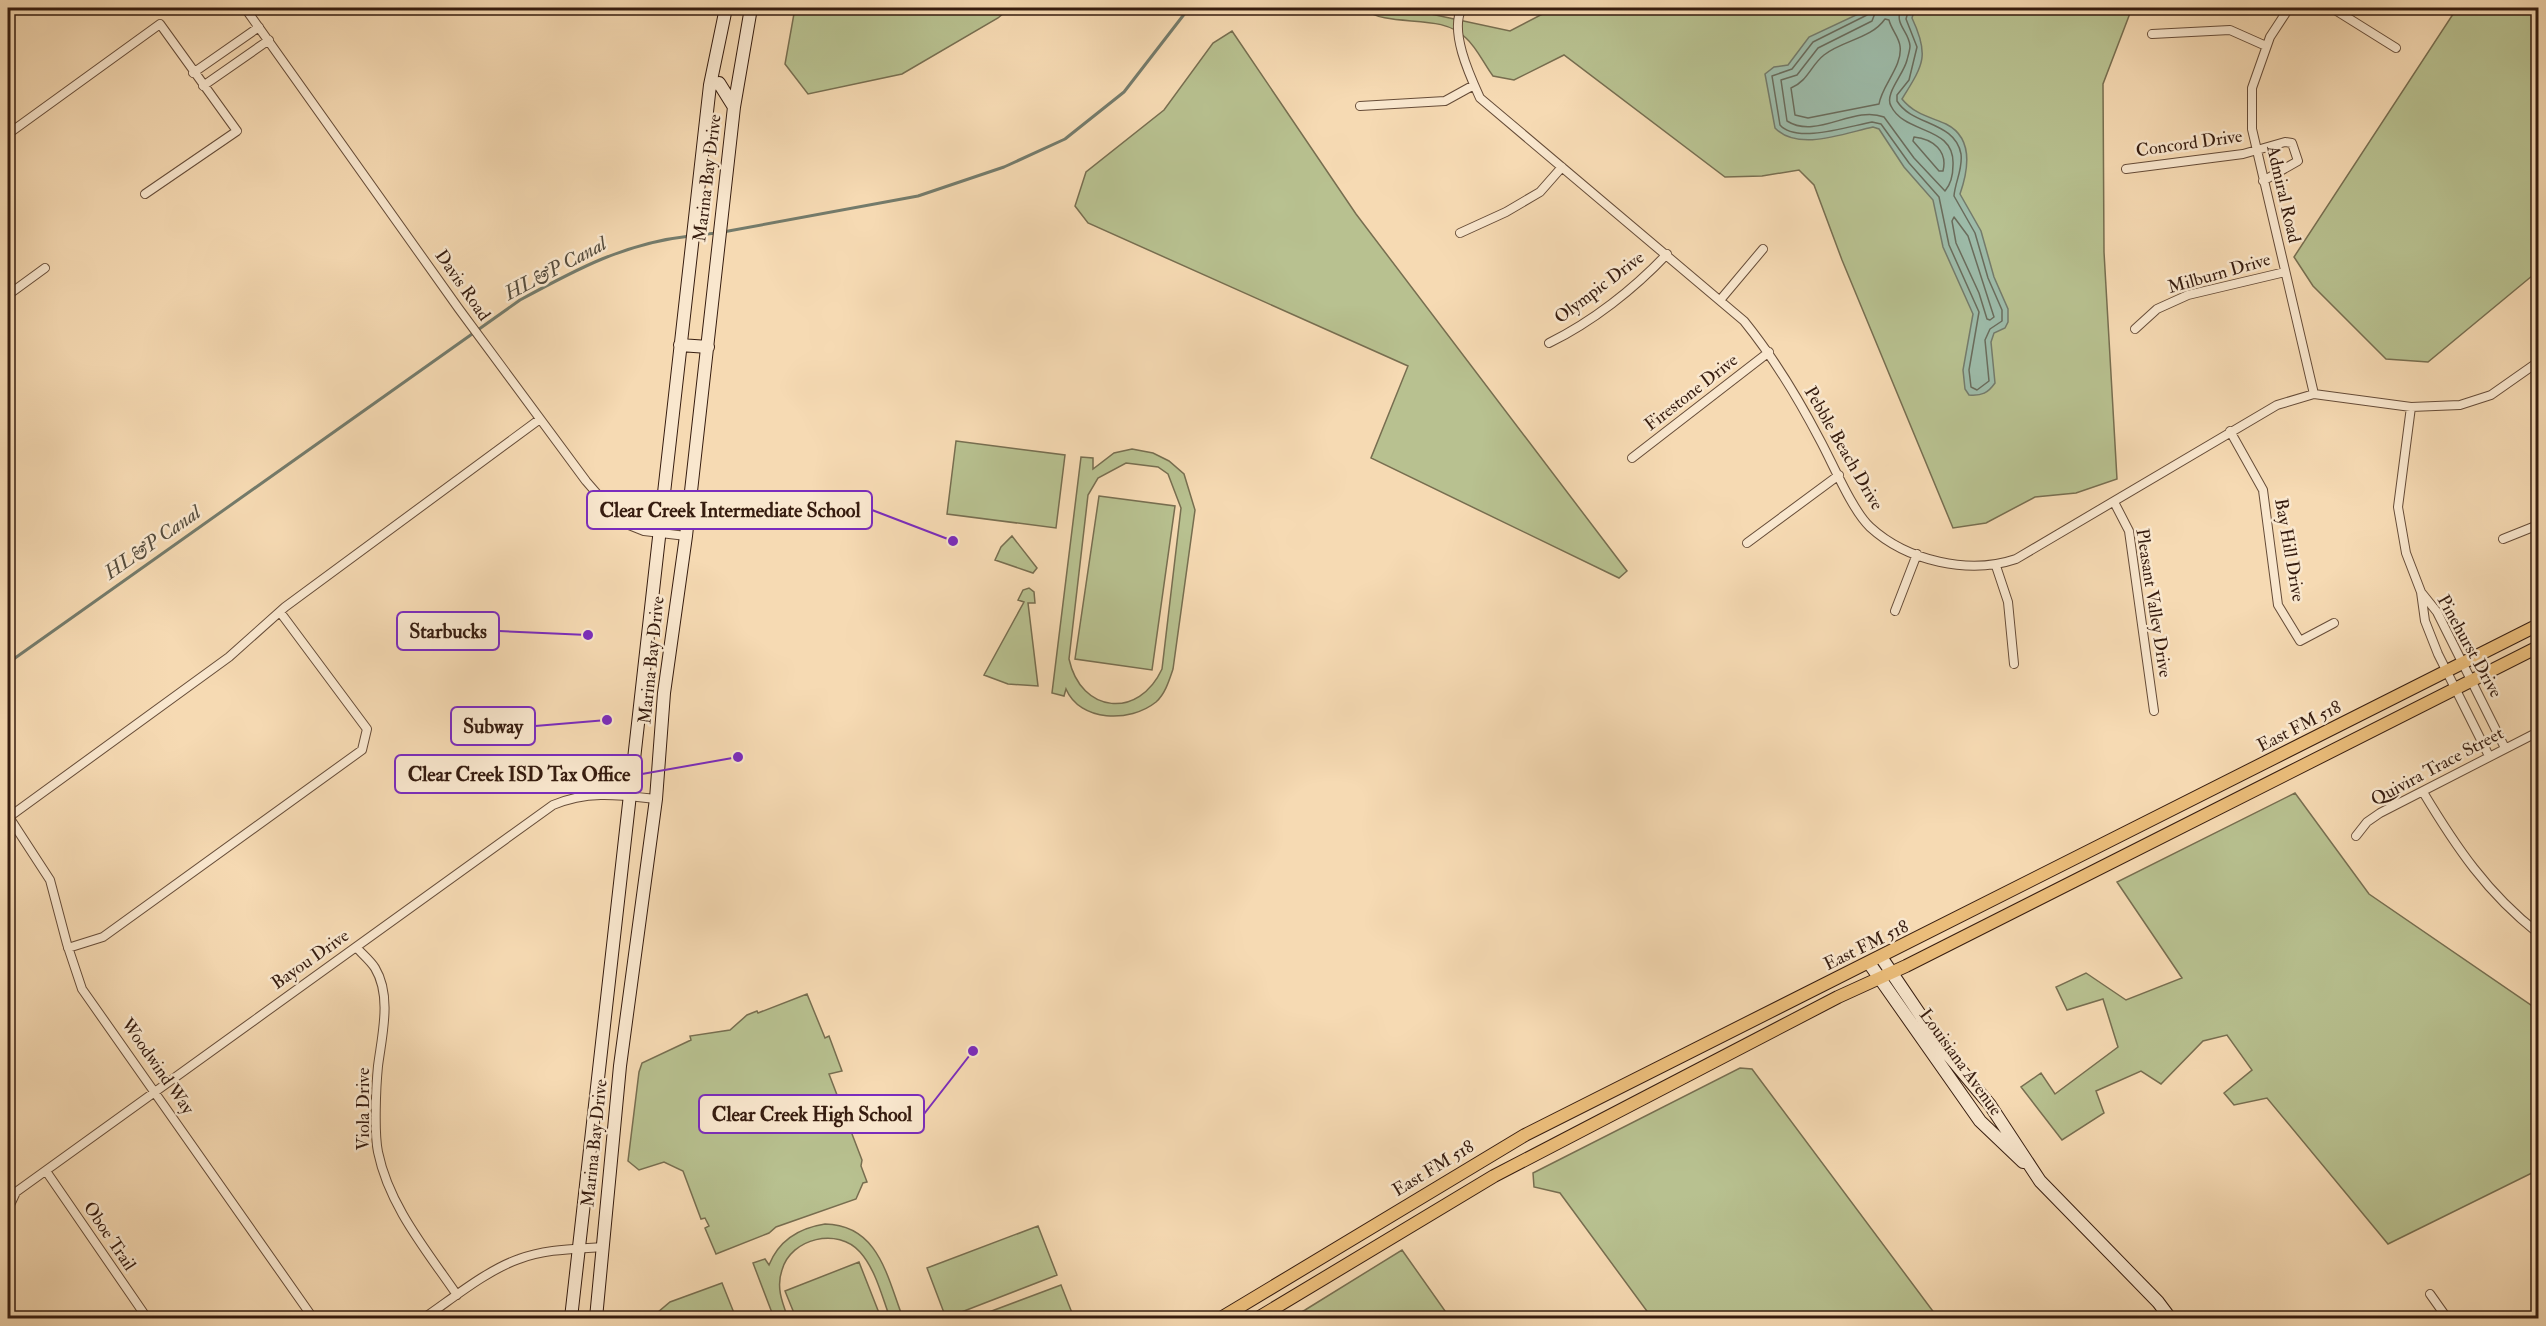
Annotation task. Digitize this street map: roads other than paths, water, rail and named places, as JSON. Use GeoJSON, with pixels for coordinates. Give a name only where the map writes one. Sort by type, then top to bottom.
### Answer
{"type":"FeatureCollection","features":[{"type":"Feature","properties":{"kind":"main road","name":"Marina Bay Drive"},"geometry":{"type":"LineString","coordinates":[[571,1318],[642,687],[650,635],[710,85],[726,8]]}},
{"type":"Feature","properties":{"kind":"main road","name":"Marina Bay Drive"},"geometry":{"type":"LineString","coordinates":[[596,1318],[620,1066],[656,799],[664,693],[686,536],[734,107],[752,8]]}},
{"type":"Feature","properties":{"kind":"main road"},"geometry":{"type":"LineString","coordinates":[[710,85],[719,83],[734,107]]}},
{"type":"Feature","properties":{"kind":"main road"},"geometry":{"type":"LineString","coordinates":[[680,345],[708,347]]}},
{"type":"Feature","properties":{"kind":"main road","name":"East FM 518"},"geometry":{"type":"LineString","coordinates":[[1221,1318],[1358,1233],[1526,1135],[2538,625]]}},
{"type":"Feature","properties":{"kind":"main road"},"geometry":{"type":"LineString","coordinates":[[650,635],[671,637]]}},
{"type":"Feature","properties":{"kind":"main road","name":"East FM 518"},"geometry":{"type":"LineString","coordinates":[[1263,1315],[1465,1192],[1536,1154],[1879,978],[2538,647]]}},
{"type":"Feature","properties":{"kind":"main road"},"geometry":{"type":"LineString","coordinates":[[642,687],[664,693]]}},
{"type":"Feature","properties":{"kind":"main road"},"geometry":{"type":"LineString","coordinates":[[2050,872],[2059,889]]}},
{"type":"Feature","properties":{"kind":"main road"},"geometry":{"type":"LineString","coordinates":[[618,910],[639,912]]}},
{"type":"Feature","properties":{"kind":"main road","name":"Louisiana Avenue"},"geometry":{"type":"LineString","coordinates":[[1881,957],[1944,1050],[1990,1105],[2035,1173]]}},
{"type":"Feature","properties":{"kind":"main road","name":"Louisiana Avenue"},"geometry":{"type":"LineString","coordinates":[[1869,963],[1980,1120],[2035,1173],[2158,1302],[2170,1318]]}},
{"type":"Feature","properties":{"kind":"main road"},"geometry":{"type":"LineString","coordinates":[[1694,1050],[1703,1069]]}},
{"type":"Feature","properties":{"kind":"main road"},"geometry":{"type":"LineString","coordinates":[[600,1062],[620,1066]]}},
{"type":"Feature","properties":{"kind":"main road"},"geometry":{"type":"LineString","coordinates":[[1526,1135],[1536,1154]]}},
{"type":"Feature","properties":{"kind":"main road"},"geometry":{"type":"LineString","coordinates":[[1358,1233],[1368,1251]]}},
{"type":"Feature","properties":{"kind":"main road"},"geometry":{"type":"LineString","coordinates":[[1259,1294],[1263,1315]]}},
{"type":"Feature","properties":{"kind":"street","name":"Davis Road"},"geometry":{"type":"LineString","coordinates":[[245,8],[459,309],[586,481],[618,518],[644,531],[686,536]]}},
{"type":"Feature","properties":{"kind":"street","name":"Pebble Beach Drive"},"geometry":{"type":"LineString","coordinates":[[1462,8],[1458,14],[1461,47],[1480,98],[1721,299],[1744,321],[1769,352],[1870,527],[1892,542],[1932,561],[1962,567],[1996,566],[2016,559],[2277,405],[2314,394],[2411,407],[2460,405],[2491,395],[2538,362]]}},
{"type":"Feature","properties":{"kind":"street","name":"Admiral Road"},"geometry":{"type":"LineString","coordinates":[[2289,8],[2266,46],[2252,88],[2252,129],[2314,394]]}},
{"type":"Feature","properties":{"kind":"street"},"geometry":{"type":"LineString","coordinates":[[2332,8],[2396,48]]}},
{"type":"Feature","properties":{"kind":"street"},"geometry":{"type":"LineString","coordinates":[[8,134],[160,24],[193,74],[237,131],[146,194]]}},
{"type":"Feature","properties":{"kind":"street"},"geometry":{"type":"LineString","coordinates":[[193,74],[259,27]]}},
{"type":"Feature","properties":{"kind":"street"},"geometry":{"type":"LineString","coordinates":[[2152,34],[2230,30],[2266,46]]}},
{"type":"Feature","properties":{"kind":"street"},"geometry":{"type":"LineString","coordinates":[[203,86],[268,40]]}},
{"type":"Feature","properties":{"kind":"street"},"geometry":{"type":"LineString","coordinates":[[1360,106],[1445,101],[1474,85]]}},
{"type":"Feature","properties":{"kind":"street","name":"Concord Drive"},"geometry":{"type":"LineString","coordinates":[[2126,169],[2243,154],[2292,143],[2298,161],[2263,181]]}},
{"type":"Feature","properties":{"kind":"street"},"geometry":{"type":"LineString","coordinates":[[1460,233],[1506,212],[1540,192],[1562,167]]}},
{"type":"Feature","properties":{"kind":"street"},"geometry":{"type":"LineString","coordinates":[[1721,299],[1763,249]]}},
{"type":"Feature","properties":{"kind":"street","name":"Olympic Drive"},"geometry":{"type":"LineString","coordinates":[[1549,343],[1570,333],[1644,279],[1667,254]]}},
{"type":"Feature","properties":{"kind":"street"},"geometry":{"type":"LineString","coordinates":[[8,295],[45,268]]}},
{"type":"Feature","properties":{"kind":"street","name":"Milburn Drive"},"geometry":{"type":"LineString","coordinates":[[2135,329],[2157,309],[2188,295],[2285,272]]}},
{"type":"Feature","properties":{"kind":"street","name":"Firestone Drive"},"geometry":{"type":"LineString","coordinates":[[1632,458],[1769,352]]}},
{"type":"Feature","properties":{"kind":"street","name":"Pinehurst Drive"},"geometry":{"type":"LineString","coordinates":[[2411,407],[2398,507],[2406,553],[2421,592],[2425,621],[2454,690],[2489,756]]}},
{"type":"Feature","properties":{"kind":"street"},"geometry":{"type":"LineString","coordinates":[[9,817],[230,657],[280,612],[540,419]]}},
{"type":"Feature","properties":{"kind":"street","name":"Bay Hill Drive"},"geometry":{"type":"LineString","coordinates":[[2230,431],[2263,490],[2278,605],[2300,641],[2334,623]]}},
{"type":"Feature","properties":{"kind":"street"},"geometry":{"type":"LineString","coordinates":[[1747,543],[1839,475]]}},
{"type":"Feature","properties":{"kind":"street","name":"Pleasant Valley Drive"},"geometry":{"type":"LineString","coordinates":[[2114,502],[2129,531],[2154,711]]}},
{"type":"Feature","properties":{"kind":"street"},"geometry":{"type":"LineString","coordinates":[[2503,539],[2538,525]]}},
{"type":"Feature","properties":{"kind":"street"},"geometry":{"type":"LineString","coordinates":[[1895,611],[1917,554]]}},
{"type":"Feature","properties":{"kind":"street"},"geometry":{"type":"LineString","coordinates":[[1996,566],[2008,602],[2014,664]]}},
{"type":"Feature","properties":{"kind":"street","name":"Pinehurst Drive"},"geometry":{"type":"LineString","coordinates":[[2421,592],[2437,612],[2505,748]]}},
{"type":"Feature","properties":{"kind":"street"},"geometry":{"type":"LineString","coordinates":[[68,948],[103,937],[362,750],[367,729],[280,612]]}},
{"type":"Feature","properties":{"kind":"street","name":"Quivira Trace Street"},"geometry":{"type":"LineString","coordinates":[[2356,836],[2367,822],[2380,813],[2538,732]]}},
{"type":"Feature","properties":{"kind":"street"},"geometry":{"type":"LineString","coordinates":[[2423,792],[2455,846],[2488,886],[2538,933]]}},
{"type":"Feature","properties":{"kind":"street","name":"Bayou Drive"},"geometry":{"type":"LineString","coordinates":[[8,1209],[16,1192],[553,805],[572,796],[593,793],[656,799]]}},
{"type":"Feature","properties":{"kind":"street","name":"Woodwind Way"},"geometry":{"type":"LineString","coordinates":[[9,817],[50,880],[68,948],[82,989],[313,1318]]}},
{"type":"Feature","properties":{"kind":"street","name":"Viola Drive"},"geometry":{"type":"LineString","coordinates":[[357,947],[375,968],[383,990],[384,1026],[378,1069],[377,1150],[384,1176],[401,1212],[457,1295]]}},
{"type":"Feature","properties":{"kind":"street","name":"Oboe Trail"},"geometry":{"type":"LineString","coordinates":[[46,1171],[147,1318]]}},
{"type":"Feature","properties":{"kind":"street"},"geometry":{"type":"LineString","coordinates":[[424,1318],[517,1259],[545,1252],[602,1247]]}},
{"type":"Feature","properties":{"kind":"street"},"geometry":{"type":"LineString","coordinates":[[2430,1294],[2447,1318]]}},
{"type":"Feature","properties":{"kind":"water"},"geometry":{"type":"Polygon","coordinates":[[[1871,8],[1915,8],[1912,18],[1921,42],[1922,60],[1902,99],[1917,112],[1955,130],[1965,146],[1965,175],[1960,194],[1981,231],[1994,277],[2008,309],[2008,322],[2005,328],[1994,333],[1991,342],[1995,383],[1990,389],[1978,395],[1969,395],[1965,389],[1963,370],[1973,314],[1943,247],[1933,200],[1904,167],[1879,129],[1873,127],[1809,140],[1796,139],[1775,128],[1765,74],[1774,67],[1788,65],[1809,37],[1871,8]]]}},
{"type":"Feature","properties":{"kind":"waterway","name":"HL&P Canal"},"geometry":{"type":"LineString","coordinates":[[723,232],[918,196],[1004,167],[1065,139],[1124,92],[1189,8]]}},
{"type":"Feature","properties":{"kind":"waterway","name":"HL&P Canal"},"geometry":{"type":"LineString","coordinates":[[697,235],[717,233]]}},
{"type":"Feature","properties":{"kind":"waterway","name":"HL&P Canal"},"geometry":{"type":"LineString","coordinates":[[8,663],[520,300],[582,268],[623,251],[666,239],[690,236]]}},
{"type":"Feature","properties":{"kind":"place","name":"Clear Creek Intermediate School"},"geometry":{"type":"Point","coordinates":[953,541]}},
{"type":"Feature","properties":{"kind":"place","name":"Starbucks"},"geometry":{"type":"Point","coordinates":[588,635]}},
{"type":"Feature","properties":{"kind":"place","name":"Subway"},"geometry":{"type":"Point","coordinates":[607,720]}},
{"type":"Feature","properties":{"kind":"place","name":"Clear Creek ISD Tax Office"},"geometry":{"type":"Point","coordinates":[738,757]}},
{"type":"Feature","properties":{"kind":"place","name":"Clear Creek High School"},"geometry":{"type":"Point","coordinates":[973,1051]}}]}
